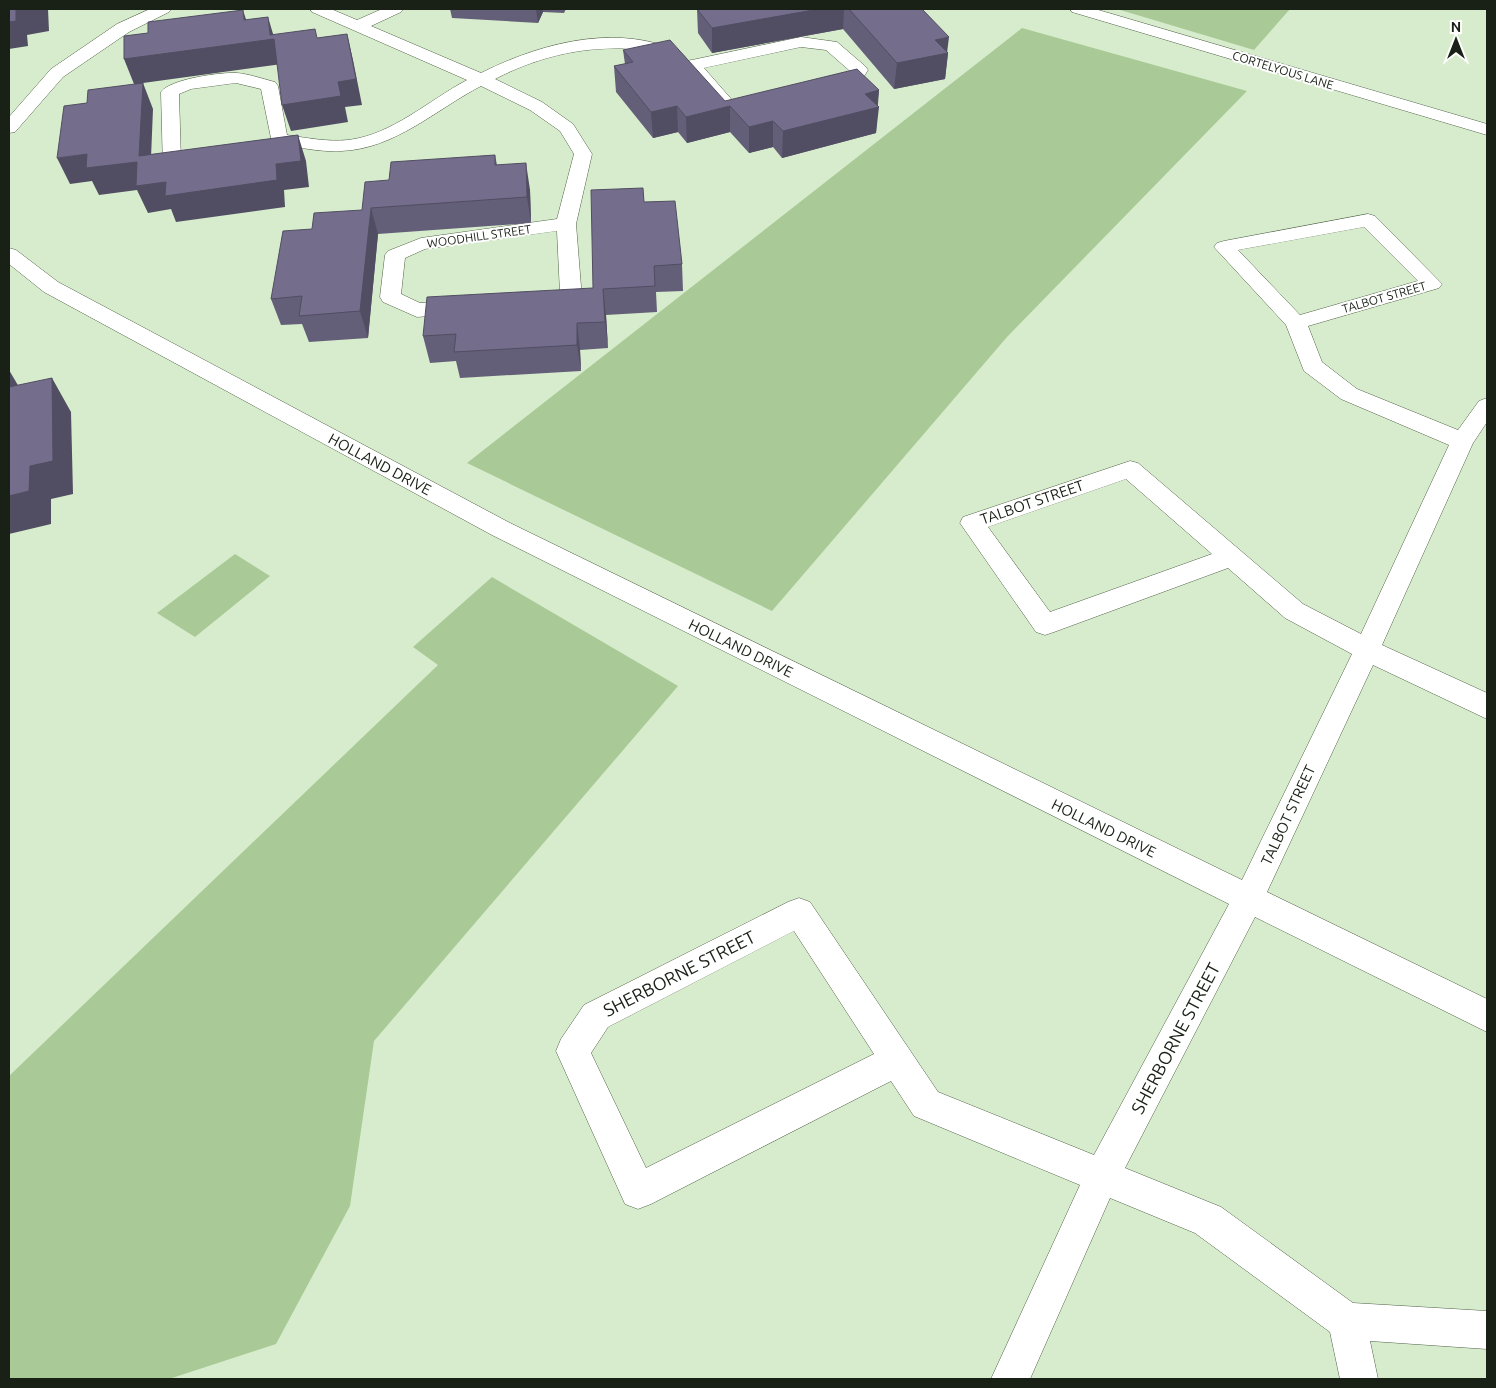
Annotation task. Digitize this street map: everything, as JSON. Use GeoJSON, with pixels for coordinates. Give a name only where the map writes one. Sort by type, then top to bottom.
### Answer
{"type":"FeatureCollection","features":[{"type":"Feature","properties":{"kind":"street"},"geometry":{"type":"LineString","coordinates":[[9,128],[57,73],[122,28],[163,9]]}},
{"type":"Feature","properties":{"kind":"street","name":"WOODHILL STREET"},"geometry":{"type":"LineString","coordinates":[[318,9],[480,79],[536,106],[567,128],[583,154],[566,224],[571,299],[417,310],[390,296],[395,255],[421,244],[566,224]]}},
{"type":"Feature","properties":{"kind":"street"},"geometry":{"type":"LineString","coordinates":[[357,26],[395,9]]}},
{"type":"Feature","properties":{"kind":"street","name":"CORTELYOUS LANE"},"geometry":{"type":"LineString","coordinates":[[1078,9],[1487,130]]}},
{"type":"Feature","properties":{"kind":"street"},"geometry":{"type":"LineString","coordinates":[[279,139],[313,144],[350,145],[391,133],[480,79],[544,53],[579,45],[650,46],[692,65],[736,116],[852,82],[859,70],[831,46],[801,42],[692,65]]}},
{"type":"Feature","properties":{"kind":"street"},"geometry":{"type":"LineString","coordinates":[[236,78],[269,86],[279,139],[284,152],[172,168],[170,92],[186,84],[236,78]]}},
{"type":"Feature","properties":{"kind":"street","name":"TALBOT STREET"},"geometry":{"type":"LineString","coordinates":[[1296,322],[1432,284],[1368,220],[1224,247],[1296,322],[1312,366],[1349,394],[1462,441]]}},
{"type":"Feature","properties":{"kind":"street","name":"HOLLAND DRIVE"},"geometry":{"type":"LineString","coordinates":[[9,254],[51,286],[502,529],[1487,1016]]}},
{"type":"Feature","properties":{"kind":"street","name":"TALBOT STREET"},"geometry":{"type":"LineString","coordinates":[[1248,899],[1367,650],[1462,441],[1487,406]]}},
{"type":"Feature","properties":{"kind":"street","name":"TALBOT STREET"},"geometry":{"type":"LineString","coordinates":[[1232,557],[1045,625],[972,523],[1130,468],[1294,611],[1367,650],[1487,708]]}},
{"type":"Feature","properties":{"kind":"street","name":"SHERBORNE STREET"},"geometry":{"type":"LineString","coordinates":[[1010,1379],[1102,1176],[1248,899]]}},
{"type":"Feature","properties":{"kind":"street","name":"SHERBORNE STREET"},"geometry":{"type":"LineString","coordinates":[[898,1060],[638,1191],[573,1051],[596,1016],[799,912],[898,1060],[926,1104],[1208,1220],[1347,1321]]}},
{"type":"Feature","properties":{"kind":"street"},"geometry":{"type":"LineString","coordinates":[[1359,1379],[1347,1321],[1487,1330]]}},
{"type":"Feature","properties":{"kind":"green space"},"geometry":{"type":"Polygon","coordinates":[[[1117,9],[1290,9],[1254,50],[1117,9]]]}},
{"type":"Feature","properties":{"kind":"green space"},"geometry":{"type":"Polygon","coordinates":[[[1022,28],[1247,91],[1007,337],[772,611],[467,463],[1022,28]]]}},
{"type":"Feature","properties":{"kind":"green space"},"geometry":{"type":"Polygon","coordinates":[[[235,554],[270,576],[195,637],[157,613],[235,554]]]}},
{"type":"Feature","properties":{"kind":"green space"},"geometry":{"type":"Polygon","coordinates":[[[492,577],[678,686],[374,1041],[350,1206],[276,1344],[169,1379],[9,1379],[9,1076],[438,665],[413,647],[492,577]]]}},
{"type":"Feature","properties":{"kind":"building"},"geometry":{"type":"Polygon","coordinates":[[[9,9],[16,9],[16,21],[9,22],[9,9]]]}},
{"type":"Feature","properties":{"kind":"building"},"geometry":{"type":"Polygon","coordinates":[[[697,9],[819,9],[712,28],[697,9]]]}},
{"type":"Feature","properties":{"kind":"building"},"geometry":{"type":"Polygon","coordinates":[[[849,9],[922,9],[949,37],[935,40],[948,53],[897,63],[849,9]]]}},
{"type":"Feature","properties":{"kind":"building"},"geometry":{"type":"Polygon","coordinates":[[[243,10],[244,20],[268,17],[270,35],[315,29],[317,38],[347,34],[356,79],[338,82],[341,96],[282,105],[274,39],[124,59],[124,36],[148,33],[148,22],[243,10]]]}},
{"type":"Feature","properties":{"kind":"building"},"geometry":{"type":"Polygon","coordinates":[[[670,40],[725,101],[857,69],[879,90],[865,94],[879,107],[783,131],[773,121],[749,127],[730,106],[686,117],[677,106],[651,112],[614,66],[633,62],[623,50],[670,40]]]}},
{"type":"Feature","properties":{"kind":"building"},"geometry":{"type":"Polygon","coordinates":[[[143,83],[139,156],[298,135],[301,161],[276,164],[277,180],[165,196],[166,182],[136,186],[137,162],[86,168],[87,154],[57,158],[64,106],[87,103],[88,90],[143,83]]]}},
{"type":"Feature","properties":{"kind":"building"},"geometry":{"type":"Polygon","coordinates":[[[495,155],[495,165],[526,163],[527,197],[371,208],[360,311],[299,316],[302,296],[271,299],[283,231],[312,229],[314,213],[362,210],[365,182],[389,180],[391,162],[495,155]]]}},
{"type":"Feature","properties":{"kind":"building"},"geometry":{"type":"Polygon","coordinates":[[[643,188],[644,202],[675,201],[682,264],[654,266],[655,286],[603,289],[605,322],[577,323],[577,345],[454,352],[456,334],[423,336],[427,297],[593,288],[591,190],[643,188]]]}},
{"type":"Feature","properties":{"kind":"building"},"geometry":{"type":"Polygon","coordinates":[[[52,378],[53,461],[30,466],[29,491],[9,496],[9,387],[52,378]]]}}]}
